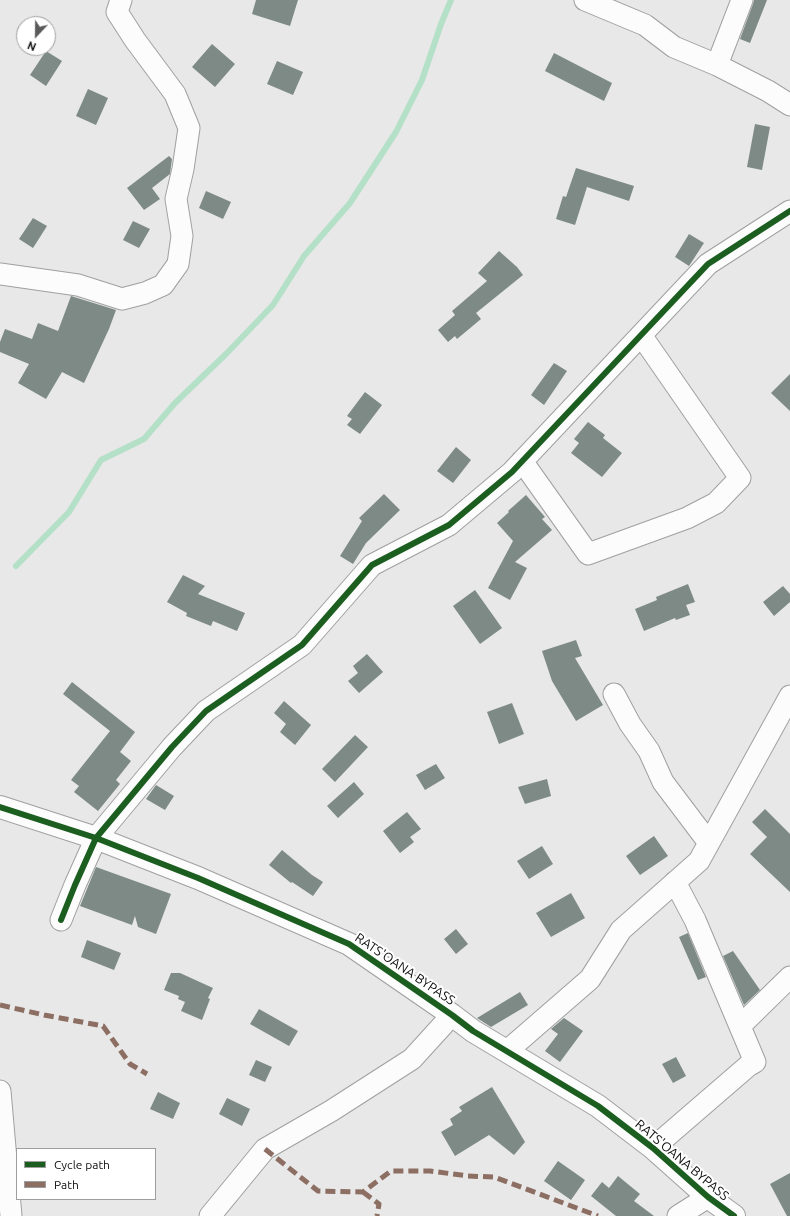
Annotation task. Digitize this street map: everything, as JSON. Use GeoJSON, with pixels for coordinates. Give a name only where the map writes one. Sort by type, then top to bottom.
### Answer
{"type":"FeatureCollection","features":[{"type":"Feature","properties":{"kind":"street"},"geometry":{"type":"LineString","coordinates":[[0,274],[78,285],[122,299],[145,293],[163,286],[178,264],[182,236],[176,199],[190,128],[175,94],[135,40],[117,12],[121,0]]}},
{"type":"Feature","properties":{"kind":"street"},"geometry":{"type":"LineString","coordinates":[[585,0],[645,25]]}},
{"type":"Feature","properties":{"kind":"street"},"geometry":{"type":"LineString","coordinates":[[627,0],[628,5],[645,25],[674,47],[768,91],[790,105]]}},
{"type":"Feature","properties":{"kind":"street"},"geometry":{"type":"LineString","coordinates":[[717,66],[742,0]]}},
{"type":"Feature","properties":{"kind":"street"},"geometry":{"type":"LineString","coordinates":[[61,920],[96,838],[172,747],[206,711],[302,645],[372,565],[449,526],[512,472],[708,264],[790,211]]}},
{"type":"Feature","properties":{"kind":"street"},"geometry":{"type":"LineString","coordinates":[[522,461],[588,554],[687,518],[716,503],[740,478],[641,335]]}},
{"type":"Feature","properties":{"kind":"street"},"geometry":{"type":"LineString","coordinates":[[614,694],[630,724],[648,750],[663,782],[709,843]]}},
{"type":"Feature","properties":{"kind":"street"},"geometry":{"type":"LineString","coordinates":[[507,1051],[590,979],[621,930],[698,861],[790,696]]}},
{"type":"Feature","properties":{"kind":"street","name":"RATS'OANA BYPASS"},"geometry":{"type":"LineString","coordinates":[[0,807],[96,838],[198,878],[349,944],[473,1031],[598,1106],[653,1148],[708,1197],[734,1216]]}},
{"type":"Feature","properties":{"kind":"street"},"geometry":{"type":"LineString","coordinates":[[653,1148],[748,1066],[755,1062],[695,920],[675,882]]}},
{"type":"Feature","properties":{"kind":"street"},"geometry":{"type":"LineString","coordinates":[[740,1026],[790,977]]}},
{"type":"Feature","properties":{"kind":"street"},"geometry":{"type":"LineString","coordinates":[[210,1216],[265,1149],[332,1111],[412,1059],[452,1015]]}},
{"type":"Feature","properties":{"kind":"street"},"geometry":{"type":"LineString","coordinates":[[0,1091],[11,1216]]}},
{"type":"Feature","properties":{"kind":"street"},"geometry":{"type":"LineString","coordinates":[[678,1216],[708,1197]]}},
{"type":"Feature","properties":{"kind":"building"},"geometry":{"type":"Polygon","coordinates":[[[256,0],[298,0],[290,26],[252,14],[256,0]]]}},
{"type":"Feature","properties":{"kind":"building"},"geometry":{"type":"Polygon","coordinates":[[[754,0],[767,0],[750,43],[740,39],[754,0]]]}},
{"type":"Feature","properties":{"kind":"building"},"geometry":{"type":"Polygon","coordinates":[[[212,44],[235,64],[215,87],[192,67],[212,44]]]}},
{"type":"Feature","properties":{"kind":"building"},"geometry":{"type":"Polygon","coordinates":[[[554,53],[612,83],[604,101],[545,71],[554,53]]]}},
{"type":"Feature","properties":{"kind":"building"},"geometry":{"type":"Polygon","coordinates":[[[43,56],[54,56],[62,61],[46,86],[30,75],[43,56]]]}},
{"type":"Feature","properties":{"kind":"building"},"geometry":{"type":"Polygon","coordinates":[[[277,61],[303,72],[293,95],[267,84],[277,61]]]}},
{"type":"Feature","properties":{"kind":"building"},"geometry":{"type":"Polygon","coordinates":[[[88,89],[108,98],[96,125],[76,116],[88,89]]]}},
{"type":"Feature","properties":{"kind":"building"},"geometry":{"type":"Polygon","coordinates":[[[755,124],[770,127],[762,170],[747,167],[755,124]]]}},
{"type":"Feature","properties":{"kind":"building"},"geometry":{"type":"Polygon","coordinates":[[[169,156],[172,159],[170,174],[152,188],[160,199],[144,210],[127,188],[169,156]]]}},
{"type":"Feature","properties":{"kind":"building"},"geometry":{"type":"Polygon","coordinates":[[[576,168],[634,186],[629,201],[587,187],[575,225],[556,219],[563,196],[566,197],[576,168]]]}},
{"type":"Feature","properties":{"kind":"building"},"geometry":{"type":"Polygon","coordinates":[[[206,191],[231,202],[223,219],[199,208],[206,191]]]}},
{"type":"Feature","properties":{"kind":"building"},"geometry":{"type":"Polygon","coordinates":[[[33,218],[47,226],[33,248],[19,239],[33,218]]]}},
{"type":"Feature","properties":{"kind":"building"},"geometry":{"type":"Polygon","coordinates":[[[133,221],[150,229],[139,248],[123,240],[133,221]]]}},
{"type":"Feature","properties":{"kind":"building"},"geometry":{"type":"Polygon","coordinates":[[[689,234],[704,243],[689,266],[675,257],[689,234]]]}},
{"type":"Feature","properties":{"kind":"building"},"geometry":{"type":"Polygon","coordinates":[[[499,251],[517,267],[523,275],[476,313],[481,319],[457,339],[455,336],[448,342],[438,330],[455,315],[452,311],[487,281],[478,273],[499,251]]]}},
{"type":"Feature","properties":{"kind":"building"},"geometry":{"type":"Polygon","coordinates":[[[71,296],[116,310],[109,329],[84,383],[62,372],[46,399],[18,383],[29,364],[0,352],[0,342],[5,329],[32,339],[38,323],[58,331],[71,296]]]}},
{"type":"Feature","properties":{"kind":"building"},"geometry":{"type":"Polygon","coordinates":[[[554,363],[567,371],[544,405],[531,395],[554,363]]]}},
{"type":"Feature","properties":{"kind":"building"},"geometry":{"type":"Polygon","coordinates":[[[790,374],[790,411],[771,393],[790,374]]]}},
{"type":"Feature","properties":{"kind":"building"},"geometry":{"type":"Polygon","coordinates":[[[365,392],[382,405],[360,434],[347,425],[352,419],[347,416],[365,392]]]}},
{"type":"Feature","properties":{"kind":"building"},"geometry":{"type":"Polygon","coordinates":[[[588,422],[605,435],[603,438],[622,453],[602,477],[571,453],[579,443],[574,439],[588,422]]]}},
{"type":"Feature","properties":{"kind":"building"},"geometry":{"type":"Polygon","coordinates":[[[456,447],[471,460],[453,483],[437,471],[456,447]]]}},
{"type":"Feature","properties":{"kind":"building"},"geometry":{"type":"Polygon","coordinates":[[[384,494],[400,510],[366,543],[353,564],[340,556],[362,521],[359,518],[384,494]]]}},
{"type":"Feature","properties":{"kind":"building"},"geometry":{"type":"Polygon","coordinates":[[[526,495],[545,517],[542,519],[552,530],[515,562],[527,568],[510,600],[488,588],[513,541],[497,523],[526,495]]]}},
{"type":"Feature","properties":{"kind":"building"},"geometry":{"type":"Polygon","coordinates":[[[183,575],[205,586],[198,594],[245,613],[237,631],[213,621],[211,626],[186,616],[187,613],[167,602],[183,575]]]}},
{"type":"Feature","properties":{"kind":"building"},"geometry":{"type":"Polygon","coordinates":[[[688,584],[695,602],[686,605],[690,615],[676,620],[675,618],[644,631],[635,609],[657,600],[656,597],[688,584]]]}},
{"type":"Feature","properties":{"kind":"building"},"geometry":{"type":"Polygon","coordinates":[[[783,586],[790,594],[790,602],[774,616],[763,602],[783,586]]]}},
{"type":"Feature","properties":{"kind":"building"},"geometry":{"type":"Polygon","coordinates":[[[475,590],[502,628],[480,644],[453,606],[475,590]]]}},
{"type":"Feature","properties":{"kind":"building"},"geometry":{"type":"Polygon","coordinates":[[[576,640],[582,656],[575,658],[603,705],[576,721],[552,681],[542,651],[576,640]]]}},
{"type":"Feature","properties":{"kind":"building"},"geometry":{"type":"Polygon","coordinates":[[[367,654],[383,672],[359,693],[348,681],[358,673],[353,666],[367,654]]]}},
{"type":"Feature","properties":{"kind":"building"},"geometry":{"type":"Polygon","coordinates":[[[72,682],[135,732],[120,752],[131,761],[116,780],[120,784],[98,811],[74,792],[79,786],[71,780],[110,731],[63,694],[72,682]]]}},
{"type":"Feature","properties":{"kind":"building"},"geometry":{"type":"Polygon","coordinates":[[[284,701],[311,725],[295,745],[280,732],[286,724],[274,713],[284,701]]]}},
{"type":"Feature","properties":{"kind":"building"},"geometry":{"type":"Polygon","coordinates":[[[512,703],[524,734],[499,744],[487,712],[512,703]]]}},
{"type":"Feature","properties":{"kind":"building"},"geometry":{"type":"Polygon","coordinates":[[[355,735],[368,747],[335,782],[322,769],[355,735]]]}},
{"type":"Feature","properties":{"kind":"building"},"geometry":{"type":"Polygon","coordinates":[[[436,764],[445,778],[425,790],[416,775],[436,764]]]}},
{"type":"Feature","properties":{"kind":"building"},"geometry":{"type":"Polygon","coordinates":[[[547,779],[551,796],[525,804],[518,787],[547,779]]]}},
{"type":"Feature","properties":{"kind":"building"},"geometry":{"type":"Polygon","coordinates":[[[354,782],[364,794],[338,818],[327,806],[354,782]]]}},
{"type":"Feature","properties":{"kind":"building"},"geometry":{"type":"Polygon","coordinates":[[[156,785],[174,796],[165,810],[146,799],[156,785]]]}},
{"type":"Feature","properties":{"kind":"building"},"geometry":{"type":"Polygon","coordinates":[[[765,809],[790,834],[790,892],[750,854],[767,837],[752,822],[765,809]]]}},
{"type":"Feature","properties":{"kind":"building"},"geometry":{"type":"Polygon","coordinates":[[[407,812],[421,829],[410,837],[414,842],[400,853],[383,831],[407,812]]]}},
{"type":"Feature","properties":{"kind":"building"},"geometry":{"type":"Polygon","coordinates":[[[654,836],[668,856],[640,875],[626,856],[654,836]]]}},
{"type":"Feature","properties":{"kind":"building"},"geometry":{"type":"Polygon","coordinates":[[[542,846],[553,864],[529,879],[517,861],[542,846]]]}},
{"type":"Feature","properties":{"kind":"building"},"geometry":{"type":"Polygon","coordinates":[[[282,850],[312,875],[323,882],[313,896],[292,882],[291,883],[269,865],[282,850]]]}},
{"type":"Feature","properties":{"kind":"building"},"geometry":{"type":"Polygon","coordinates":[[[96,867],[171,894],[156,934],[138,927],[135,916],[132,925],[80,906],[96,867]]]}},
{"type":"Feature","properties":{"kind":"building"},"geometry":{"type":"Polygon","coordinates":[[[571,893],[585,918],[551,937],[536,913],[571,893]]]}},
{"type":"Feature","properties":{"kind":"building"},"geometry":{"type":"Polygon","coordinates":[[[456,929],[468,944],[456,954],[444,939],[456,929]]]}},
{"type":"Feature","properties":{"kind":"building"},"geometry":{"type":"Polygon","coordinates":[[[688,933],[706,977],[698,980],[679,937],[688,933]]]}},
{"type":"Feature","properties":{"kind":"building"},"geometry":{"type":"Polygon","coordinates":[[[87,940],[121,953],[114,970],[81,957],[87,940]]]}},
{"type":"Feature","properties":{"kind":"building"},"geometry":{"type":"Polygon","coordinates":[[[733,951],[760,990],[744,1005],[723,956],[733,951]]]}},
{"type":"Feature","properties":{"kind":"building"},"geometry":{"type":"Polygon","coordinates":[[[171,973],[180,973],[213,988],[208,998],[210,999],[202,1020],[181,1011],[185,1002],[178,999],[179,996],[164,990],[171,973]]]}},
{"type":"Feature","properties":{"kind":"building"},"geometry":{"type":"Polygon","coordinates":[[[520,992],[528,1005],[491,1027],[477,1018],[520,992]]]}},
{"type":"Feature","properties":{"kind":"building"},"geometry":{"type":"Polygon","coordinates":[[[259,1009],[298,1031],[289,1046],[250,1024],[259,1009]]]}},
{"type":"Feature","properties":{"kind":"building"},"geometry":{"type":"Polygon","coordinates":[[[564,1018],[583,1031],[560,1062],[545,1051],[558,1034],[551,1029],[564,1018]]]}},
{"type":"Feature","properties":{"kind":"building"},"geometry":{"type":"Polygon","coordinates":[[[676,1057],[686,1076],[673,1083],[662,1064],[676,1057]]]}},
{"type":"Feature","properties":{"kind":"building"},"geometry":{"type":"Polygon","coordinates":[[[256,1060],[272,1067],[265,1082],[249,1075],[256,1060]]]}},
{"type":"Feature","properties":{"kind":"building"},"geometry":{"type":"Polygon","coordinates":[[[492,1087],[525,1142],[514,1155],[489,1135],[455,1156],[441,1132],[453,1125],[450,1119],[462,1111],[459,1107],[492,1087]]]}},
{"type":"Feature","properties":{"kind":"building"},"geometry":{"type":"Polygon","coordinates":[[[158,1092],[180,1103],[173,1119],[150,1109],[158,1092]]]}},
{"type":"Feature","properties":{"kind":"building"},"geometry":{"type":"Polygon","coordinates":[[[227,1098],[250,1109],[242,1126],[219,1114],[227,1098]]]}},
{"type":"Feature","properties":{"kind":"building"},"geometry":{"type":"Polygon","coordinates":[[[558,1161],[585,1180],[571,1200],[544,1181],[558,1161]]]}},
{"type":"Feature","properties":{"kind":"building"},"geometry":{"type":"Polygon","coordinates":[[[790,1173],[790,1216],[787,1216],[770,1184],[790,1173]]]}},
{"type":"Feature","properties":{"kind":"building"},"geometry":{"type":"Polygon","coordinates":[[[618,1176],[640,1194],[634,1201],[654,1216],[616,1216],[591,1196],[602,1182],[609,1188],[618,1176]]]}},
{"type":"Feature","properties":{"kind":"waterway"},"geometry":{"type":"LineString","coordinates":[[16,566],[69,512],[101,460],[144,439],[175,403],[227,353],[273,305],[304,256],[350,203],[396,132],[422,80],[441,24],[451,0]]}},
{"type":"Feature","properties":{"kind":"marked path"},"geometry":{"type":"LineString","coordinates":[[0,1005],[103,1026],[130,1064],[147,1074]]}},
{"type":"Feature","properties":{"kind":"marked path"},"geometry":{"type":"LineString","coordinates":[[265,1149],[318,1191],[363,1192],[391,1171],[430,1171],[468,1176],[494,1177],[598,1216]]}},
{"type":"Feature","properties":{"kind":"marked path"},"geometry":{"type":"LineString","coordinates":[[363,1192],[379,1204],[377,1216]]}},
{"type":"Feature","properties":{"kind":"cycle path"},"geometry":{"type":"LineString","coordinates":[[61,920],[96,838],[172,747],[206,711],[302,645],[372,565],[449,525],[512,472],[708,264],[790,211]]}},
{"type":"Feature","properties":{"kind":"cycle path"},"geometry":{"type":"LineString","coordinates":[[0,807],[96,838],[198,878],[349,944],[473,1031],[598,1106],[653,1148],[708,1197],[734,1216]]}}]}
